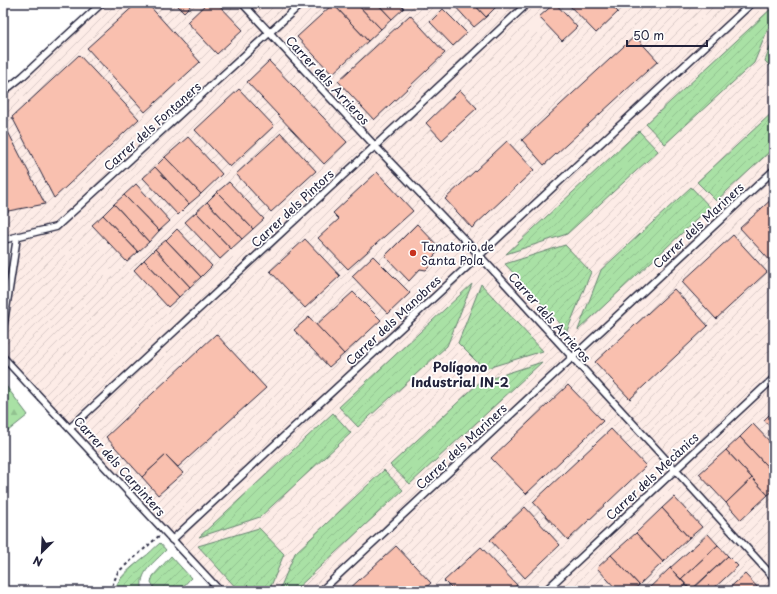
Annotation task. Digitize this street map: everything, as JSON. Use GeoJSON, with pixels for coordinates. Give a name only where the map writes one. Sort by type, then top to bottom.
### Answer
{"type":"FeatureCollection","features":[{"type":"Feature","properties":{"kind":"lane"},"geometry":{"type":"LineString","coordinates":[[3,92],[23,76],[102,3]]}},
{"type":"Feature","properties":{"kind":"lane","name":"Carrer dels Arrieros"},"geometry":{"type":"LineString","coordinates":[[242,3],[479,255],[774,578]]}},
{"type":"Feature","properties":{"kind":"lane","name":"Carrer dels Fontaners"},"geometry":{"type":"LineString","coordinates":[[3,240],[56,227],[302,3]]}},
{"type":"Feature","properties":{"kind":"lane","name":"Carrer dels Pintors"},"geometry":{"type":"LineString","coordinates":[[70,428],[528,3]]}},
{"type":"Feature","properties":{"kind":"lane","name":"Carrer dels Manobres"},"geometry":{"type":"LineString","coordinates":[[172,540],[752,3]]}},
{"type":"Feature","properties":{"kind":"lane","name":"Carrer dels Mariners"},"geometry":{"type":"LineString","coordinates":[[321,591],[774,170]]}},
{"type":"Feature","properties":{"kind":"lane"},"geometry":{"type":"LineString","coordinates":[[3,329],[17,237]]}},
{"type":"Feature","properties":{"kind":"lane","name":"Carrer dels Carpinters"},"geometry":{"type":"LineString","coordinates":[[3,357],[220,591]]}},
{"type":"Feature","properties":{"kind":"lane","name":"Carrer dels Mecànics"},"geometry":{"type":"LineString","coordinates":[[546,591],[774,378]]}},
{"type":"Feature","properties":{"kind":"path"},"geometry":{"type":"LineString","coordinates":[[110,591],[118,572],[164,531]]}},
{"type":"Feature","properties":{"kind":"shaded area"},"geometry":{"type":"Polygon","coordinates":[[[102,3],[774,3],[774,591],[220,591],[3,357],[3,329],[17,237],[3,240],[3,92],[102,3]]]}},
{"type":"Feature","properties":{"kind":"green space"},"geometry":{"type":"Polygon","coordinates":[[[774,6],[774,14],[754,63],[665,144],[646,124],[774,6]]]}},
{"type":"Feature","properties":{"kind":"green space"},"geometry":{"type":"Polygon","coordinates":[[[774,37],[774,70],[765,61],[774,37]]]}},
{"type":"Feature","properties":{"kind":"green space"},"geometry":{"type":"Polygon","coordinates":[[[774,111],[774,148],[716,201],[697,182],[774,111]]]}},
{"type":"Feature","properties":{"kind":"green space"},"geometry":{"type":"Polygon","coordinates":[[[639,131],[658,151],[567,234],[506,254],[639,131]]]}},
{"type":"Feature","properties":{"kind":"green space"},"geometry":{"type":"Polygon","coordinates":[[[691,187],[710,207],[578,330],[601,270],[691,187]]]}},
{"type":"Feature","properties":{"kind":"green space"},"geometry":{"type":"Polygon","coordinates":[[[565,245],[591,272],[567,331],[505,264],[565,245]]]}},
{"type":"Feature","properties":{"kind":"green space"},"geometry":{"type":"Polygon","coordinates":[[[472,284],[447,346],[358,427],[339,407],[472,284]]]}},
{"type":"Feature","properties":{"kind":"green space"},"geometry":{"type":"Polygon","coordinates":[[[481,284],[543,351],[484,369],[458,343],[481,284]]]}},
{"type":"Feature","properties":{"kind":"green space"},"geometry":{"type":"Polygon","coordinates":[[[542,362],[410,484],[390,465],[480,382],[542,362]]]}},
{"type":"Feature","properties":{"kind":"green space"},"geometry":{"type":"Polygon","coordinates":[[[3,382],[28,415],[3,435],[3,382]]]}},
{"type":"Feature","properties":{"kind":"green space"},"geometry":{"type":"Polygon","coordinates":[[[333,413],[351,433],[260,517],[199,537],[333,413]]]}},
{"type":"Feature","properties":{"kind":"green space"},"geometry":{"type":"Polygon","coordinates":[[[384,470],[403,490],[294,591],[279,591],[295,553],[384,470]]]}},
{"type":"Feature","properties":{"kind":"green space"},"geometry":{"type":"Polygon","coordinates":[[[259,528],[284,554],[269,591],[239,591],[198,546],[259,528]]]}},
{"type":"Feature","properties":{"kind":"green space"},"geometry":{"type":"Polygon","coordinates":[[[160,543],[166,550],[145,573],[142,585],[143,591],[114,591],[119,581],[126,573],[160,543]]]}},
{"type":"Feature","properties":{"kind":"green space"},"geometry":{"type":"Polygon","coordinates":[[[171,556],[191,578],[179,591],[156,591],[151,582],[153,576],[171,556]]]}},
{"type":"Feature","properties":{"kind":"building"},"geometry":{"type":"Polygon","coordinates":[[[137,3],[147,3],[200,62],[145,112],[87,48],[137,3]]]}},
{"type":"Feature","properties":{"kind":"building"},"geometry":{"type":"Polygon","coordinates":[[[175,3],[193,3],[184,12],[175,3]]]}},
{"type":"Feature","properties":{"kind":"building"},"geometry":{"type":"Polygon","coordinates":[[[207,3],[217,3],[243,30],[217,54],[187,22],[207,3]]]}},
{"type":"Feature","properties":{"kind":"building"},"geometry":{"type":"Polygon","coordinates":[[[356,3],[381,29],[368,41],[333,4],[356,3]]]}},
{"type":"Feature","properties":{"kind":"building"},"geometry":{"type":"Polygon","coordinates":[[[356,3],[377,3],[392,19],[381,29],[356,3]]]}},
{"type":"Feature","properties":{"kind":"building"},"geometry":{"type":"Polygon","coordinates":[[[377,3],[399,3],[404,8],[392,19],[377,3]]]}},
{"type":"Feature","properties":{"kind":"building"},"geometry":{"type":"Polygon","coordinates":[[[452,3],[473,3],[486,17],[474,27],[452,3]]]}},
{"type":"Feature","properties":{"kind":"building"},"geometry":{"type":"Polygon","coordinates":[[[473,3],[494,3],[497,6],[486,17],[473,3]]]}},
{"type":"Feature","properties":{"kind":"building"},"geometry":{"type":"Polygon","coordinates":[[[555,3],[577,27],[562,41],[539,17],[555,3]]]}},
{"type":"Feature","properties":{"kind":"building"},"geometry":{"type":"Polygon","coordinates":[[[567,3],[609,3],[618,12],[596,33],[567,3]]]}},
{"type":"Feature","properties":{"kind":"building"},"geometry":{"type":"Polygon","coordinates":[[[333,4],[368,41],[332,74],[297,37],[333,4]]]}},
{"type":"Feature","properties":{"kind":"building"},"geometry":{"type":"Polygon","coordinates":[[[443,9],[467,33],[453,46],[430,22],[443,9]]]}},
{"type":"Feature","properties":{"kind":"building"},"geometry":{"type":"Polygon","coordinates":[[[410,15],[445,53],[374,120],[338,81],[410,15]]]}},
{"type":"Feature","properties":{"kind":"building"},"geometry":{"type":"Polygon","coordinates":[[[635,36],[658,61],[544,165],[522,140],[635,36]]]}},
{"type":"Feature","properties":{"kind":"building"},"geometry":{"type":"Polygon","coordinates":[[[79,55],[139,119],[54,198],[12,117],[79,55]]]}},
{"type":"Feature","properties":{"kind":"building"},"geometry":{"type":"Polygon","coordinates":[[[269,61],[347,142],[324,164],[247,82],[269,61]]]}},
{"type":"Feature","properties":{"kind":"building"},"geometry":{"type":"Polygon","coordinates":[[[239,89],[274,126],[230,167],[195,130],[239,89]]]}},
{"type":"Feature","properties":{"kind":"building"},"geometry":{"type":"Polygon","coordinates":[[[460,90],[477,108],[442,140],[426,123],[460,90]]]}},
{"type":"Feature","properties":{"kind":"building"},"geometry":{"type":"Polygon","coordinates":[[[4,124],[45,204],[3,212],[4,124]]]}},
{"type":"Feature","properties":{"kind":"building"},"geometry":{"type":"Polygon","coordinates":[[[281,133],[316,171],[271,212],[236,174],[281,133]]]}},
{"type":"Feature","properties":{"kind":"building"},"geometry":{"type":"Polygon","coordinates":[[[188,137],[222,174],[201,194],[165,157],[188,137]]]}},
{"type":"Feature","properties":{"kind":"building"},"geometry":{"type":"Polygon","coordinates":[[[507,141],[534,170],[472,228],[445,199],[507,141]]]}},
{"type":"Feature","properties":{"kind":"building"},"geometry":{"type":"Polygon","coordinates":[[[165,157],[201,194],[189,204],[155,167],[165,157]]]}},
{"type":"Feature","properties":{"kind":"building"},"geometry":{"type":"Polygon","coordinates":[[[155,167],[189,204],[178,215],[143,178],[155,167]]]}},
{"type":"Feature","properties":{"kind":"building"},"geometry":{"type":"Polygon","coordinates":[[[377,172],[413,211],[348,269],[318,238],[339,219],[333,213],[377,172]]]}},
{"type":"Feature","properties":{"kind":"building"},"geometry":{"type":"Polygon","coordinates":[[[229,182],[264,219],[253,229],[217,192],[229,182]]]}},
{"type":"Feature","properties":{"kind":"building"},"geometry":{"type":"Polygon","coordinates":[[[136,184],[170,221],[159,231],[124,195],[136,184]]]}},
{"type":"Feature","properties":{"kind":"building"},"geometry":{"type":"Polygon","coordinates":[[[217,192],[253,229],[242,239],[207,202],[217,192]]]}},
{"type":"Feature","properties":{"kind":"building"},"geometry":{"type":"Polygon","coordinates":[[[124,195],[159,231],[149,242],[114,204],[124,195]]]}},
{"type":"Feature","properties":{"kind":"building"},"geometry":{"type":"Polygon","coordinates":[[[774,197],[774,265],[740,228],[774,197]]]}},
{"type":"Feature","properties":{"kind":"building"},"geometry":{"type":"Polygon","coordinates":[[[207,202],[242,239],[231,249],[196,212],[207,202]]]}},
{"type":"Feature","properties":{"kind":"building"},"geometry":{"type":"Polygon","coordinates":[[[114,204],[149,242],[138,252],[103,215],[114,204]]]}},
{"type":"Feature","properties":{"kind":"building"},"geometry":{"type":"Polygon","coordinates":[[[196,212],[231,249],[220,259],[185,222],[196,212]]]}},
{"type":"Feature","properties":{"kind":"building"},"geometry":{"type":"Polygon","coordinates":[[[103,215],[138,252],[127,262],[92,225],[103,215]]]}},
{"type":"Feature","properties":{"kind":"building","name":"Tanatorio de Santa Pola"},"geometry":{"type":"Polygon","coordinates":[[[417,224],[441,249],[430,260],[430,266],[426,270],[420,269],[409,281],[385,256],[417,224]]]}},
{"type":"Feature","properties":{"kind":"building"},"geometry":{"type":"Polygon","coordinates":[[[177,229],[212,266],[201,277],[166,240],[177,229]]]}},
{"type":"Feature","properties":{"kind":"building"},"geometry":{"type":"Polygon","coordinates":[[[733,235],[767,272],[716,319],[682,282],[733,235]]]}},
{"type":"Feature","properties":{"kind":"building"},"geometry":{"type":"Polygon","coordinates":[[[305,239],[340,276],[305,308],[270,271],[305,239]]]}},
{"type":"Feature","properties":{"kind":"building"},"geometry":{"type":"Polygon","coordinates":[[[166,240],[201,277],[190,287],[155,249],[166,240]]]}},
{"type":"Feature","properties":{"kind":"building"},"geometry":{"type":"Polygon","coordinates":[[[155,249],[190,287],[179,297],[144,260],[155,249]]]}},
{"type":"Feature","properties":{"kind":"building"},"geometry":{"type":"Polygon","coordinates":[[[373,256],[410,293],[388,314],[352,276],[373,256]]]}},
{"type":"Feature","properties":{"kind":"building"},"geometry":{"type":"Polygon","coordinates":[[[144,260],[179,297],[168,307],[134,270],[144,260]]]}},
{"type":"Feature","properties":{"kind":"building"},"geometry":{"type":"Polygon","coordinates":[[[674,289],[708,326],[630,399],[595,362],[674,289]]]}},
{"type":"Feature","properties":{"kind":"building"},"geometry":{"type":"Polygon","coordinates":[[[353,292],[381,320],[344,354],[316,325],[353,292]]]}},
{"type":"Feature","properties":{"kind":"building"},"geometry":{"type":"Polygon","coordinates":[[[309,317],[344,354],[329,367],[294,330],[309,317]]]}},
{"type":"Feature","properties":{"kind":"building"},"geometry":{"type":"Polygon","coordinates":[[[216,334],[266,388],[178,467],[166,455],[142,477],[106,437],[216,334]]]}},
{"type":"Feature","properties":{"kind":"building"},"geometry":{"type":"Polygon","coordinates":[[[568,385],[603,421],[526,494],[491,458],[568,385]]]}},
{"type":"Feature","properties":{"kind":"building"},"geometry":{"type":"Polygon","coordinates":[[[774,410],[774,431],[764,420],[774,410]]]}},
{"type":"Feature","properties":{"kind":"building"},"geometry":{"type":"Polygon","coordinates":[[[753,424],[774,446],[774,474],[740,437],[753,424]]]}},
{"type":"Feature","properties":{"kind":"building"},"geometry":{"type":"Polygon","coordinates":[[[611,429],[646,466],[568,540],[533,502],[611,429]]]}},
{"type":"Feature","properties":{"kind":"building"},"geometry":{"type":"Polygon","coordinates":[[[740,437],[774,474],[774,490],[768,495],[726,450],[740,437]]]}},
{"type":"Feature","properties":{"kind":"building"},"geometry":{"type":"Polygon","coordinates":[[[726,450],[752,478],[726,503],[699,474],[726,450]]]}},
{"type":"Feature","properties":{"kind":"building"},"geometry":{"type":"Polygon","coordinates":[[[166,455],[183,473],[158,495],[142,477],[166,455]]]}},
{"type":"Feature","properties":{"kind":"building"},"geometry":{"type":"Polygon","coordinates":[[[752,478],[768,495],[741,520],[726,503],[752,478]]]}},
{"type":"Feature","properties":{"kind":"building"},"geometry":{"type":"Polygon","coordinates":[[[674,497],[702,527],[689,538],[662,508],[674,497]]]}},
{"type":"Feature","properties":{"kind":"building"},"geometry":{"type":"Polygon","coordinates":[[[525,507],[560,545],[525,578],[490,540],[525,507]]]}},
{"type":"Feature","properties":{"kind":"building"},"geometry":{"type":"Polygon","coordinates":[[[662,508],[689,538],[663,562],[636,533],[662,508]]]}},
{"type":"Feature","properties":{"kind":"building"},"geometry":{"type":"Polygon","coordinates":[[[636,533],[663,562],[639,585],[611,555],[636,533]]]}},
{"type":"Feature","properties":{"kind":"building"},"geometry":{"type":"Polygon","coordinates":[[[708,534],[718,545],[681,579],[670,568],[708,534]]]}},
{"type":"Feature","properties":{"kind":"building"},"geometry":{"type":"Polygon","coordinates":[[[718,545],[728,556],[691,590],[681,579],[718,545]]]}},
{"type":"Feature","properties":{"kind":"building"},"geometry":{"type":"Polygon","coordinates":[[[396,546],[431,583],[422,591],[347,591],[396,546]]]}},
{"type":"Feature","properties":{"kind":"building"},"geometry":{"type":"Polygon","coordinates":[[[481,547],[517,585],[510,591],[454,591],[444,581],[481,547]]]}},
{"type":"Feature","properties":{"kind":"building"},"geometry":{"type":"Polygon","coordinates":[[[611,555],[639,585],[632,591],[618,591],[597,568],[611,555]]]}},
{"type":"Feature","properties":{"kind":"building"},"geometry":{"type":"Polygon","coordinates":[[[728,556],[738,566],[711,591],[691,591],[728,556]]]}},
{"type":"Feature","properties":{"kind":"building"},"geometry":{"type":"Polygon","coordinates":[[[670,568],[686,585],[679,591],[646,591],[670,568]]]}},
{"type":"Feature","properties":{"kind":"building"},"geometry":{"type":"Polygon","coordinates":[[[745,574],[761,591],[726,591],[745,574]]]}},
{"type":"Feature","properties":{"kind":"building"},"geometry":{"type":"Polygon","coordinates":[[[686,585],[691,591],[679,591],[686,585]]]}},
{"type":"Feature","properties":{"kind":"place","name":"Tanatorio de Santa Pola"},"geometry":{"type":"Point","coordinates":[413,253]}},
{"type":"Feature","properties":{"kind":"district","name":"Polígono Industrial IN-2"},"geometry":{"type":"Point","coordinates":[460,374]}}]}
